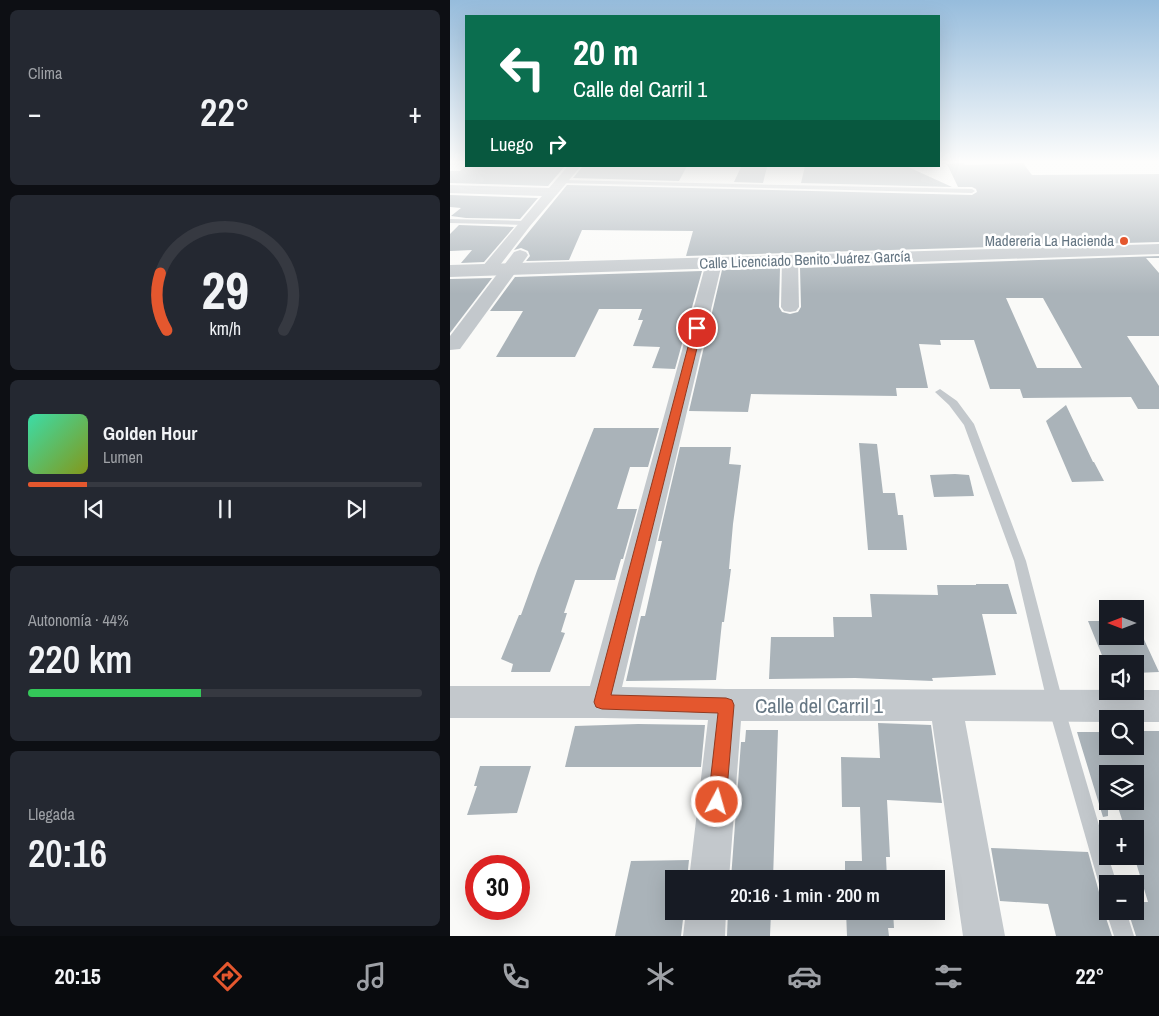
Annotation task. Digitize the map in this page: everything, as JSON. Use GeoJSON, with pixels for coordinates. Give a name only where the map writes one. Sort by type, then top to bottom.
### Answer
{"type":"FeatureCollection","features":[{"type":"Feature","properties":{"kind":"street"},"geometry":{"type":"LineString","coordinates":[[453,344],[504,263],[525,223],[540,207]]}},
{"type":"Feature","properties":{"kind":"street","name":"Calle Licenciado Benito Juárez García"},"geometry":{"type":"LineString","coordinates":[[450,258],[504,263],[714,263],[1104,245],[1159,238]]}},
{"type":"Feature","properties":{"kind":"street","name":"Calle Licenciado Benito Juárez García"},"geometry":{"type":"LineString","coordinates":[[450,271],[504,263],[1104,245],[1159,249]]}},
{"type":"Feature","properties":{"kind":"street"},"geometry":{"type":"LineString","coordinates":[[790,260],[790,307]]}},
{"type":"Feature","properties":{"kind":"street"},"geometry":{"type":"LineString","coordinates":[[602,702],[714,263]]}},
{"type":"Feature","properties":{"kind":"street","name":"Calle del Carril 1"},"geometry":{"type":"LineString","coordinates":[[450,702],[1159,706]]}},
{"type":"Feature","properties":{"kind":"street"},"geometry":{"type":"LineString","coordinates":[[710,870],[726,705]]}},
{"type":"Feature","properties":{"kind":"street"},"geometry":{"type":"LineString","coordinates":[[946,706],[984,936]]}},
{"type":"Feature","properties":{"kind":"street"},"geometry":{"type":"LineString","coordinates":[[704,936],[705,920]]}},
{"type":"Feature","properties":{"kind":"lane"},"geometry":{"type":"LineString","coordinates":[[450,221],[525,223]]}},
{"type":"Feature","properties":{"kind":"lane"},"geometry":{"type":"LineString","coordinates":[[940,392],[953,403],[969,424],[987,468],[1020,561],[1056,706],[1105,875]]}},
{"type":"Feature","properties":{"kind":"lane"},"geometry":{"type":"LineString","coordinates":[[1119,920],[1124,936]]}},
{"type":"Feature","properties":{"kind":"building"},"geometry":{"type":"Polygon","coordinates":[[[450,207],[531,207],[520,219],[451,216],[461,208],[450,207]]]}},
{"type":"Feature","properties":{"kind":"building"},"geometry":{"type":"Polygon","coordinates":[[[549,207],[1159,207],[1159,242],[686,256],[693,231],[582,230],[569,260],[526,261],[530,256],[528,251],[521,248],[514,250],[549,207]]]}},
{"type":"Feature","properties":{"kind":"building"},"geometry":{"type":"Polygon","coordinates":[[[459,225],[514,227],[484,262],[461,263],[472,250],[450,251],[450,234],[459,225]]]}},
{"type":"Feature","properties":{"kind":"building"},"geometry":{"type":"Polygon","coordinates":[[[1159,256],[1159,258],[1146,258],[1159,273],[1159,336],[1127,336],[1159,386],[1159,409],[1138,409],[1131,397],[1023,398],[1020,389],[990,389],[974,340],[940,340],[941,345],[919,344],[928,388],[896,388],[897,396],[751,394],[748,412],[689,411],[722,270],[780,268],[779,307],[782,312],[790,314],[798,312],[801,307],[800,268],[1159,256]],[[1006,298],[1037,368],[1082,368],[1043,298],[1006,298]]]}},
{"type":"Feature","properties":{"kind":"building"},"geometry":{"type":"Polygon","coordinates":[[[702,271],[675,369],[652,368],[660,347],[633,346],[643,320],[638,320],[642,309],[599,309],[575,357],[496,357],[523,311],[490,311],[515,277],[702,271]]]}},
{"type":"Feature","properties":{"kind":"building"},"geometry":{"type":"Polygon","coordinates":[[[492,278],[450,333],[450,279],[492,278]]]}},
{"type":"Feature","properties":{"kind":"building"},"geometry":{"type":"Polygon","coordinates":[[[1066,405],[1104,481],[1072,482],[1046,421],[1066,405]]]}},
{"type":"Feature","properties":{"kind":"building"},"geometry":{"type":"Polygon","coordinates":[[[594,428],[659,428],[648,467],[630,467],[617,509],[637,509],[623,559],[621,559],[615,580],[575,580],[564,613],[567,613],[561,632],[565,633],[550,672],[511,672],[513,664],[501,659],[519,615],[521,615],[594,428]]]}},
{"type":"Feature","properties":{"kind":"building"},"geometry":{"type":"Polygon","coordinates":[[[859,443],[877,444],[883,493],[895,493],[898,515],[903,515],[907,550],[868,550],[859,443]]]}},
{"type":"Feature","properties":{"kind":"building"},"geometry":{"type":"Polygon","coordinates":[[[680,447],[731,447],[729,464],[741,465],[733,524],[729,569],[731,569],[724,622],[722,622],[716,680],[626,681],[641,616],[645,616],[662,541],[658,541],[680,447]]]}},
{"type":"Feature","properties":{"kind":"building"},"geometry":{"type":"Polygon","coordinates":[[[930,475],[969,475],[974,496],[934,497],[930,475]]]}},
{"type":"Feature","properties":{"kind":"building"},"geometry":{"type":"Polygon","coordinates":[[[1008,584],[1017,614],[982,614],[996,675],[932,678],[933,681],[855,678],[769,679],[771,637],[834,637],[833,617],[872,617],[870,594],[938,595],[937,585],[1008,584]]]}},
{"type":"Feature","properties":{"kind":"building"},"geometry":{"type":"Polygon","coordinates":[[[1088,621],[1099,621],[1099,645],[1144,645],[1144,640],[1159,672],[1144,673],[1144,655],[1102,655],[1088,621]]]}},
{"type":"Feature","properties":{"kind":"building"},"geometry":{"type":"Polygon","coordinates":[[[878,723],[931,725],[942,803],[887,800],[890,857],[886,857],[887,870],[845,870],[845,861],[862,861],[860,807],[842,807],[841,757],[880,758],[878,723]]]}},
{"type":"Feature","properties":{"kind":"building"},"geometry":{"type":"Polygon","coordinates":[[[638,724],[705,725],[701,767],[565,767],[575,726],[638,724]]]}},
{"type":"Feature","properties":{"kind":"building"},"geometry":{"type":"Polygon","coordinates":[[[746,730],[778,730],[773,870],[732,870],[741,742],[745,742],[746,730]]]}},
{"type":"Feature","properties":{"kind":"building"},"geometry":{"type":"Polygon","coordinates":[[[1144,731],[1159,731],[1159,936],[1136,936],[1131,920],[1144,920],[1144,902],[1148,902],[1144,889],[1144,875],[1140,875],[1137,865],[1144,865],[1144,820],[1122,820],[1119,810],[1144,810],[1144,765],[1099,765],[1099,804],[1077,732],[1099,732],[1099,755],[1144,755],[1144,731]]]}},
{"type":"Feature","properties":{"kind":"building"},"geometry":{"type":"Polygon","coordinates":[[[480,766],[531,766],[517,813],[467,815],[477,786],[474,786],[480,766]]]}},
{"type":"Feature","properties":{"kind":"building"},"geometry":{"type":"Polygon","coordinates":[[[1101,810],[1108,810],[1108,816],[1103,817],[1101,810]]]}},
{"type":"Feature","properties":{"kind":"building"},"geometry":{"type":"Polygon","coordinates":[[[991,848],[1088,852],[1099,892],[1099,920],[1107,920],[1112,936],[1056,936],[1048,904],[1000,901],[991,848]]]}},
{"type":"Feature","properties":{"kind":"building"},"geometry":{"type":"Polygon","coordinates":[[[689,860],[688,870],[665,870],[665,920],[683,920],[681,936],[615,936],[631,861],[689,860]]]}},
{"type":"Feature","properties":{"kind":"building"},"geometry":{"type":"Polygon","coordinates":[[[728,920],[771,920],[770,936],[727,936],[728,920]]]}},
{"type":"Feature","properties":{"kind":"building"},"geometry":{"type":"Polygon","coordinates":[[[846,920],[894,920],[894,928],[888,928],[889,936],[847,936],[846,920]]]}},
{"type":"Feature","properties":{"kind":"place","name":"Madereria La Hacienda"},"geometry":{"type":"Point","coordinates":[1124,241]}},
{"type":"Feature","properties":{"kind":"route"},"geometry":{"type":"LineString","coordinates":[[697,328],[602,702],[726,705],[717,802]]}}]}
